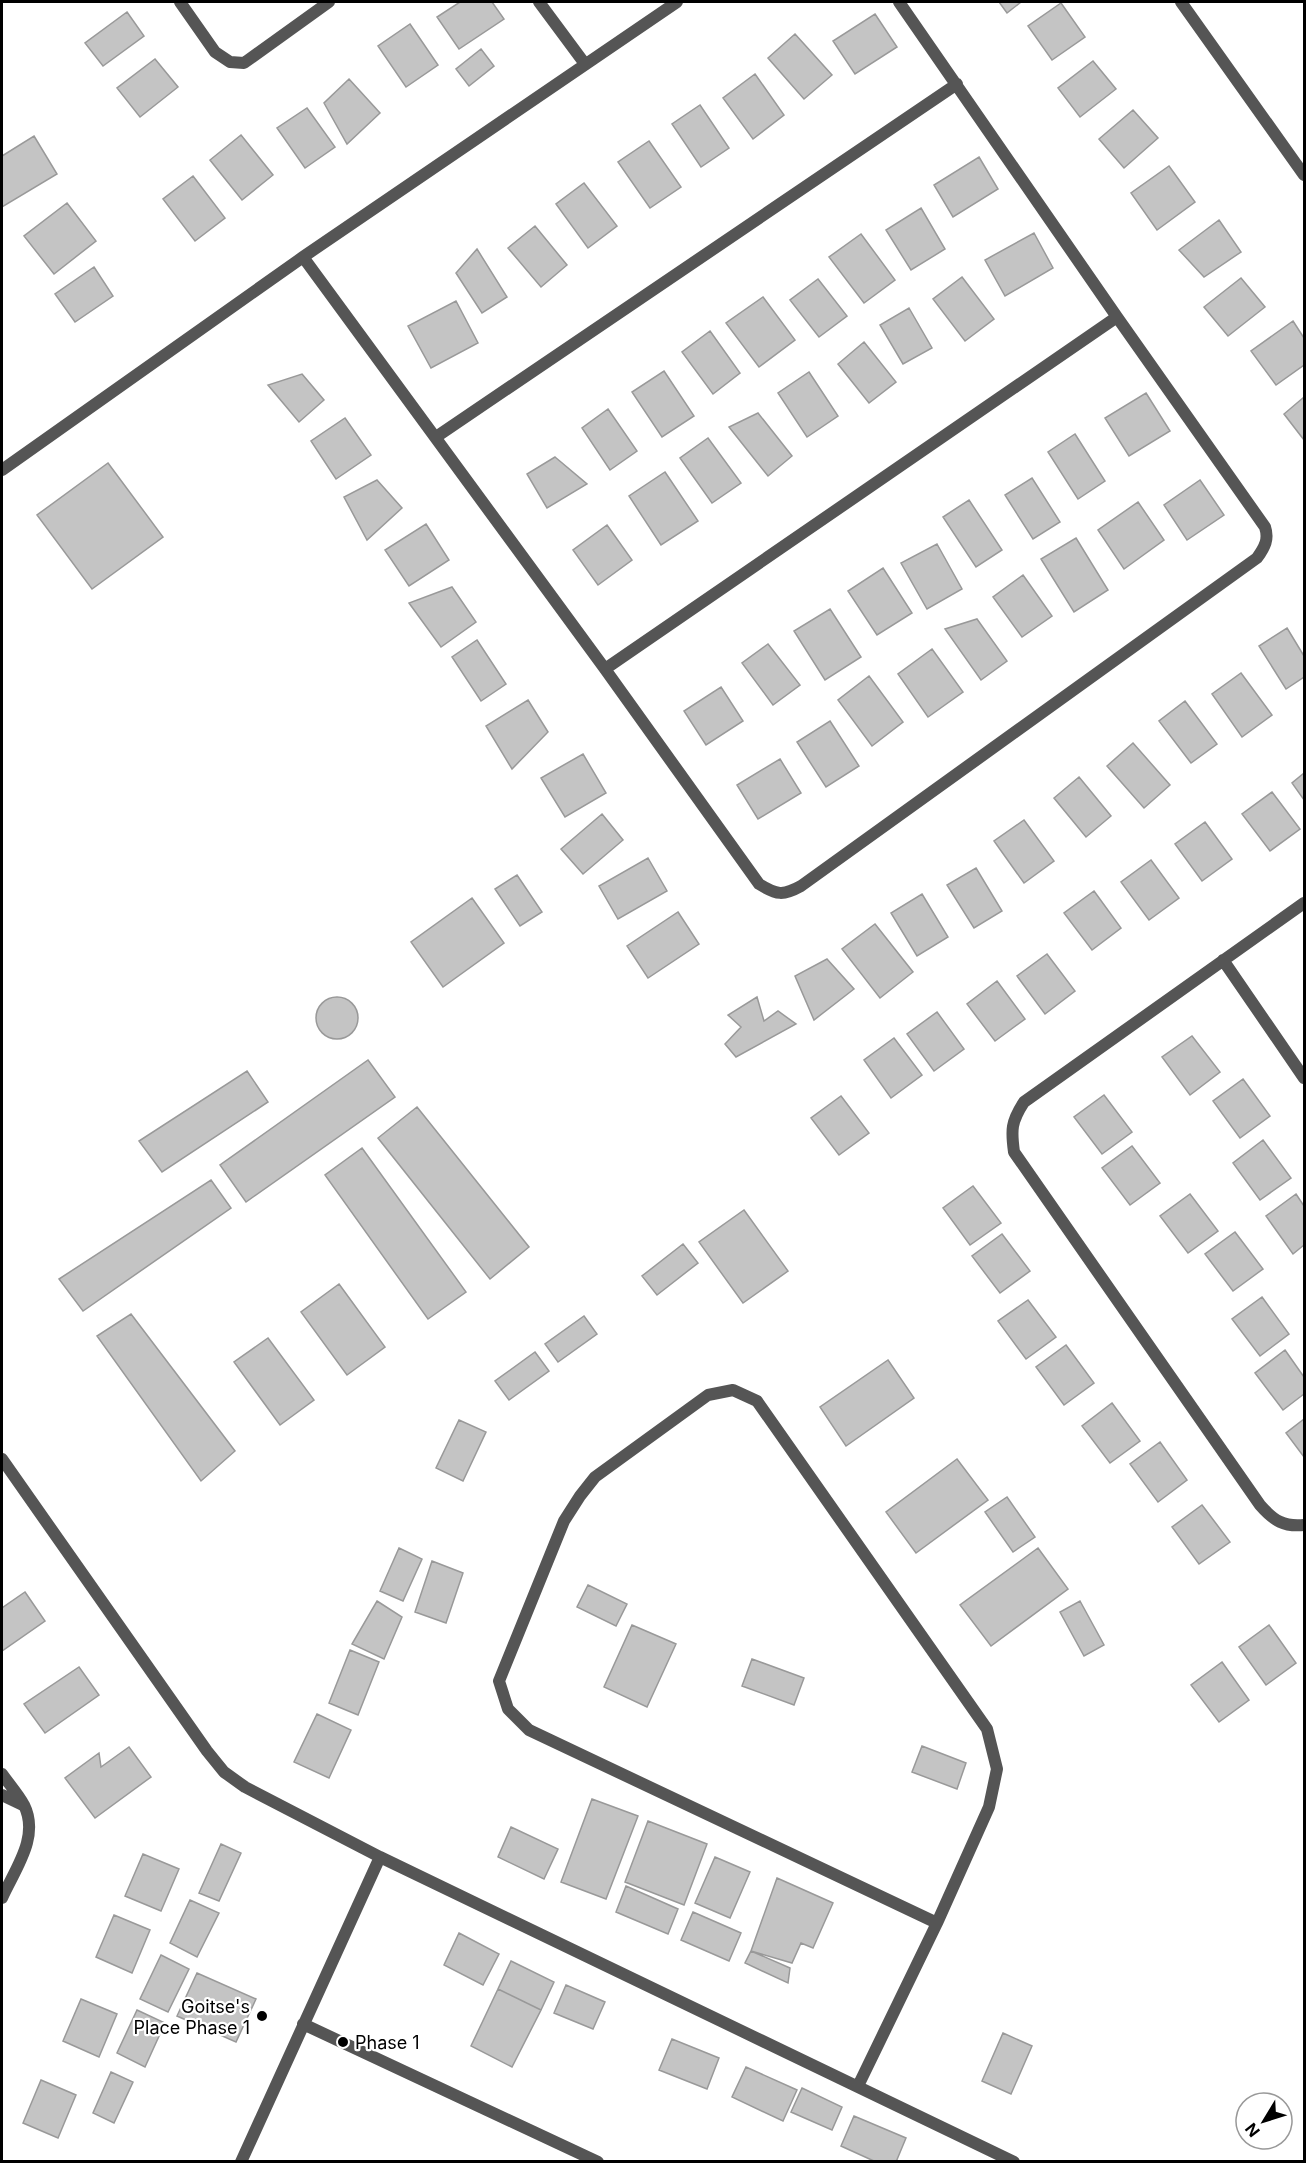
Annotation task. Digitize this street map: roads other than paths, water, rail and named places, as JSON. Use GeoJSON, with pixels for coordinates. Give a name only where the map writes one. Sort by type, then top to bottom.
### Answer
{"type":"FeatureCollection","features":[{"type":"Feature","properties":{"kind":"street"},"geometry":{"type":"LineString","coordinates":[[180,2],[215,52],[230,62],[244,63],[329,2]]}},
{"type":"Feature","properties":{"kind":"street"},"geometry":{"type":"LineString","coordinates":[[539,2],[585,64]]}},
{"type":"Feature","properties":{"kind":"street"},"geometry":{"type":"LineString","coordinates":[[3,467],[303,257],[677,2]]}},
{"type":"Feature","properties":{"kind":"street"},"geometry":{"type":"LineString","coordinates":[[303,257],[605,669],[759,884],[772,892],[787,894],[1248,565],[1261,552],[1268,535],[1265,526],[1116,317],[899,2]]}},
{"type":"Feature","properties":{"kind":"street"},"geometry":{"type":"LineString","coordinates":[[1181,2],[1305,176]]}},
{"type":"Feature","properties":{"kind":"street"},"geometry":{"type":"LineString","coordinates":[[436,437],[957,84]]}},
{"type":"Feature","properties":{"kind":"street"},"geometry":{"type":"LineString","coordinates":[[605,669],[1116,317]]}},
{"type":"Feature","properties":{"kind":"street"},"geometry":{"type":"LineString","coordinates":[[1305,903],[1024,1102],[1013,1118],[1012,1134],[1014,1152],[1260,1505],[1270,1517],[1290,1526],[1305,1525]]}},
{"type":"Feature","properties":{"kind":"street"},"geometry":{"type":"LineString","coordinates":[[1222,960],[1305,1078]]}},
{"type":"Feature","properties":{"kind":"street"},"geometry":{"type":"LineString","coordinates":[[858,2086],[937,1923],[989,1807],[997,1769],[987,1728],[757,1401],[733,1390],[708,1395],[595,1477],[564,1521],[499,1681],[508,1710],[529,1730],[937,1923]]}},
{"type":"Feature","properties":{"kind":"street"},"geometry":{"type":"LineString","coordinates":[[2,1459],[207,1751],[224,1772],[245,1787],[381,1857],[1014,2162]]}},
{"type":"Feature","properties":{"kind":"street"},"geometry":{"type":"LineString","coordinates":[[2,1774],[24,1805],[31,1830],[24,1854],[2,1898]]}},
{"type":"Feature","properties":{"kind":"street"},"geometry":{"type":"LineString","coordinates":[[2,1795],[24,1805]]}},
{"type":"Feature","properties":{"kind":"street"},"geometry":{"type":"LineString","coordinates":[[242,2162],[381,1857]]}},
{"type":"Feature","properties":{"kind":"street"},"geometry":{"type":"LineString","coordinates":[[303,2024],[598,2162]]}},
{"type":"Feature","properties":{"kind":"place","name":"Goitse's Place Phase 1"},"geometry":{"type":"Point","coordinates":[262,2016]}},
{"type":"Feature","properties":{"kind":"place","name":"Phase 1"},"geometry":{"type":"Point","coordinates":[343,2042]}}]}
